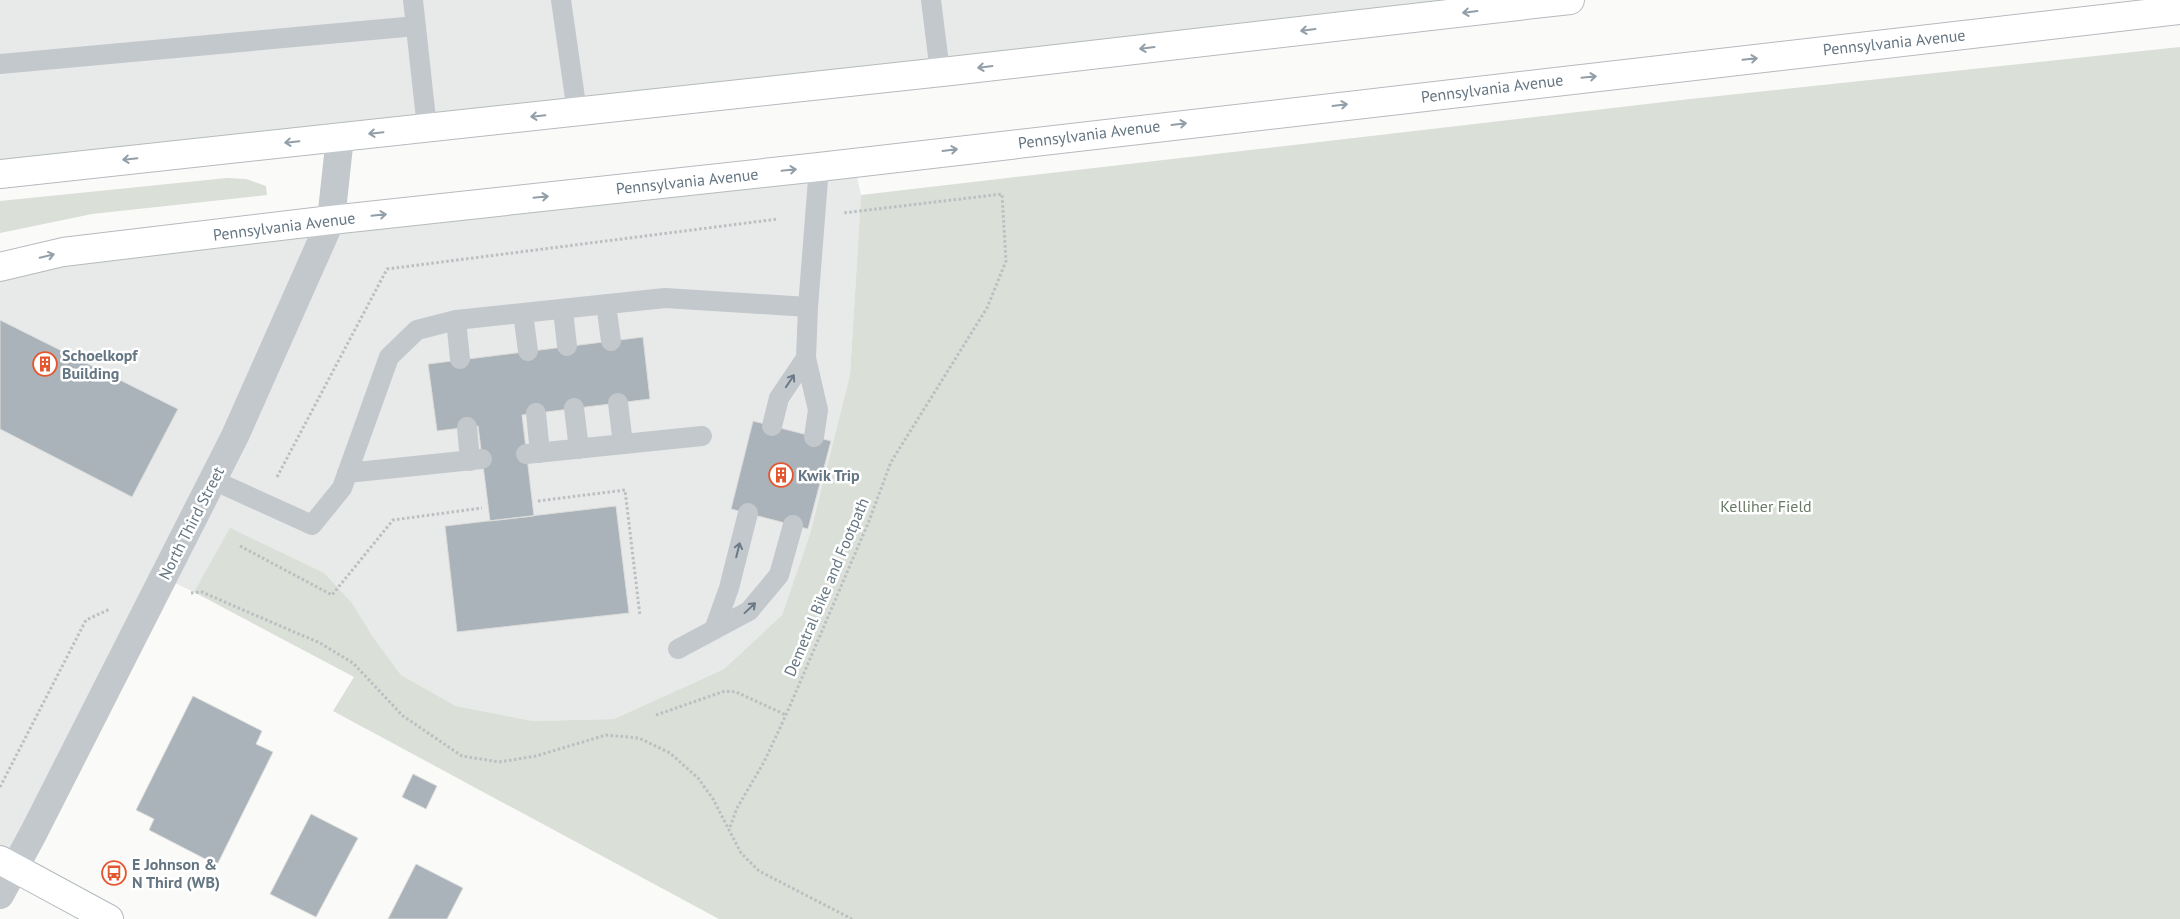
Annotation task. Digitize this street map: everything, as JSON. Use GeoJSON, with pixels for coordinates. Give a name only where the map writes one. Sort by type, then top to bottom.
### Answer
{"type":"FeatureCollection","features":[{"type":"Feature","properties":{"kind":"main road"},"geometry":{"type":"LineString","coordinates":[[0,174],[940,72],[1570,0]]}},
{"type":"Feature","properties":{"kind":"main road","name":"Pennsylvania Avenue"},"geometry":{"type":"LineString","coordinates":[[0,267],[63,252],[331,220],[2180,10]]}},
{"type":"Feature","properties":{"kind":"main road"},"geometry":{"type":"LineString","coordinates":[[7,864],[109,919]]}},
{"type":"Feature","properties":{"kind":"street","name":"North Third Street"},"geometry":{"type":"LineString","coordinates":[[0,895],[7,864],[39,823],[235,436],[331,220],[340,137]]}},
{"type":"Feature","properties":{"kind":"lane"},"geometry":{"type":"LineString","coordinates":[[414,0],[427,128]]}},
{"type":"Feature","properties":{"kind":"lane"},"geometry":{"type":"LineString","coordinates":[[561,0],[577,112]]}},
{"type":"Feature","properties":{"kind":"lane"},"geometry":{"type":"LineString","coordinates":[[931,0],[940,72]]}},
{"type":"Feature","properties":{"kind":"lane"},"geometry":{"type":"LineString","coordinates":[[0,64],[416,26]]}},
{"type":"Feature","properties":{"kind":"lane"},"geometry":{"type":"LineString","coordinates":[[814,437],[818,410],[806,358],[819,166]]}},
{"type":"Feature","properties":{"kind":"lane"},"geometry":{"type":"LineString","coordinates":[[213,480],[312,525],[342,488],[389,357],[417,330],[456,320],[665,298],[808,307]]}},
{"type":"Feature","properties":{"kind":"lane"},"geometry":{"type":"LineString","coordinates":[[606,304],[611,341]]}},
{"type":"Feature","properties":{"kind":"lane"},"geometry":{"type":"LineString","coordinates":[[563,310],[567,346]]}},
{"type":"Feature","properties":{"kind":"lane"},"geometry":{"type":"LineString","coordinates":[[523,313],[528,351]]}},
{"type":"Feature","properties":{"kind":"lane"},"geometry":{"type":"LineString","coordinates":[[456,320],[460,359]]}},
{"type":"Feature","properties":{"kind":"lane"},"geometry":{"type":"LineString","coordinates":[[772,426],[779,398],[806,358]]}},
{"type":"Feature","properties":{"kind":"lane"},"geometry":{"type":"LineString","coordinates":[[618,403],[623,444]]}},
{"type":"Feature","properties":{"kind":"lane"},"geometry":{"type":"LineString","coordinates":[[574,408],[579,449]]}},
{"type":"Feature","properties":{"kind":"lane"},"geometry":{"type":"LineString","coordinates":[[536,413],[533,453],[702,436]]}},
{"type":"Feature","properties":{"kind":"lane"},"geometry":{"type":"LineString","coordinates":[[347,474],[476,460],[467,427]]}},
{"type":"Feature","properties":{"kind":"lane"},"geometry":{"type":"LineString","coordinates":[[714,630],[729,588],[748,513]]}},
{"type":"Feature","properties":{"kind":"lane"},"geometry":{"type":"LineString","coordinates":[[678,649],[749,612],[779,575],[793,525]]}},
{"type":"Feature","properties":{"kind":"path","name":"Demetral Bike and Footpath"},"geometry":{"type":"LineString","coordinates":[[730,827],[737,808],[764,762],[786,715],[869,521],[891,462],[987,308],[1006,260],[1002,194],[841,213]]}},
{"type":"Feature","properties":{"kind":"path"},"geometry":{"type":"LineString","coordinates":[[538,501],[625,490],[640,616]]}},
{"type":"Feature","properties":{"kind":"path"},"geometry":{"type":"LineString","coordinates":[[240,546],[332,595],[393,520],[482,508]]}},
{"type":"Feature","properties":{"kind":"path"},"geometry":{"type":"LineString","coordinates":[[202,592],[320,642],[352,663],[403,716],[462,756],[499,762],[536,756],[606,735],[639,738],[670,754],[698,778],[730,827],[741,853],[759,871],[852,919]]}},
{"type":"Feature","properties":{"kind":"path"},"geometry":{"type":"LineString","coordinates":[[0,787],[86,620]]}},
{"type":"Feature","properties":{"kind":"path"},"geometry":{"type":"LineString","coordinates":[[656,716],[725,691],[736,692],[786,715]]}},
{"type":"Feature","properties":{"kind":"shaded area"},"geometry":{"type":"Polygon","coordinates":[[[0,0],[1570,0],[0,174],[0,0]]]}},
{"type":"Feature","properties":{"kind":"shaded area"},"geometry":{"type":"Polygon","coordinates":[[[854,162],[861,195],[850,375],[810,534],[782,615],[724,669],[614,719],[533,721],[456,706],[401,675],[373,637],[352,603],[240,546],[194,592],[164,578],[34,832],[0,860],[0,267],[854,162]]]}},
{"type":"Feature","properties":{"kind":"green space","name":"Kelliher Field"},"geometry":{"type":"Polygon","coordinates":[[[2180,47],[2180,919],[719,919],[333,711],[354,677],[194,592],[230,528],[324,573],[352,603],[373,637],[401,675],[456,706],[533,721],[614,719],[724,669],[782,615],[810,534],[850,375],[861,195],[1690,99],[2180,47]]]}},
{"type":"Feature","properties":{"kind":"green space"},"geometry":{"type":"Polygon","coordinates":[[[227,178],[246,179],[266,186],[267,195],[92,214],[0,233],[0,201],[227,178]]]}},
{"type":"Feature","properties":{"kind":"building","name":"Schoelkopf Building"},"geometry":{"type":"Polygon","coordinates":[[[0,320],[178,409],[132,497],[0,429],[0,320]]]}},
{"type":"Feature","properties":{"kind":"building"},"geometry":{"type":"Polygon","coordinates":[[[643,337],[650,399],[522,415],[534,516],[490,521],[478,426],[437,431],[428,364],[643,337]]]}},
{"type":"Feature","properties":{"kind":"building","name":"Kwik Trip"},"geometry":{"type":"Polygon","coordinates":[[[753,421],[831,441],[808,529],[731,509],[753,421]]]}},
{"type":"Feature","properties":{"kind":"building"},"geometry":{"type":"Polygon","coordinates":[[[616,506],[629,613],[457,632],[445,526],[616,506]]]}},
{"type":"Feature","properties":{"kind":"building"},"geometry":{"type":"Polygon","coordinates":[[[193,696],[262,731],[256,744],[273,752],[217,865],[149,830],[154,819],[136,810],[193,696]]]}},
{"type":"Feature","properties":{"kind":"building"},"geometry":{"type":"Polygon","coordinates":[[[413,774],[437,786],[426,809],[402,797],[413,774]]]}},
{"type":"Feature","properties":{"kind":"building"},"geometry":{"type":"Polygon","coordinates":[[[311,814],[358,838],[316,917],[270,894],[311,814]]]}},
{"type":"Feature","properties":{"kind":"building"},"geometry":{"type":"Polygon","coordinates":[[[416,864],[463,888],[447,919],[388,919],[416,864]]]}},
{"type":"Feature","properties":{"kind":"place","name":"Schoelkopf Building"},"geometry":{"type":"Point","coordinates":[45,364]}},
{"type":"Feature","properties":{"kind":"place","name":"Kwik Trip"},"geometry":{"type":"Point","coordinates":[781,475]}},
{"type":"Feature","properties":{"kind":"place","name":"E Johnson & N Third (WB)"},"geometry":{"type":"Point","coordinates":[114,873]}}]}
